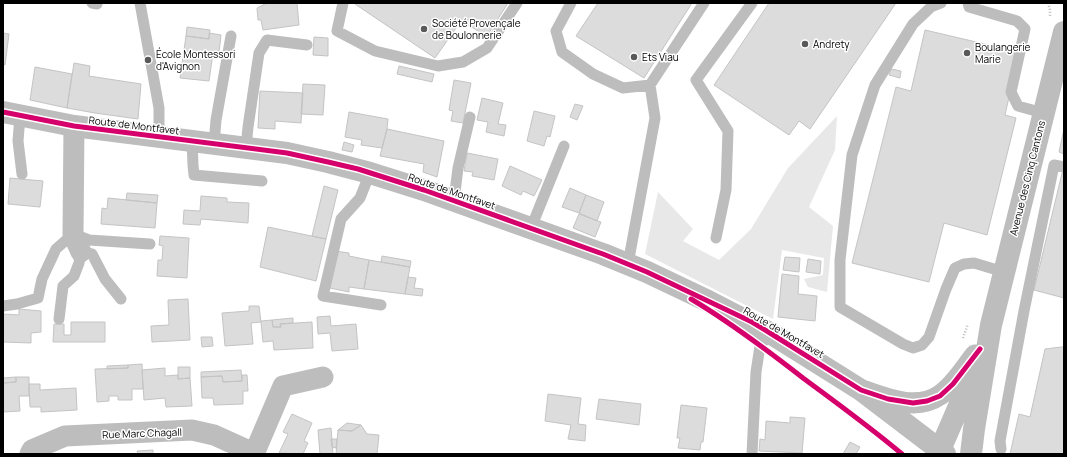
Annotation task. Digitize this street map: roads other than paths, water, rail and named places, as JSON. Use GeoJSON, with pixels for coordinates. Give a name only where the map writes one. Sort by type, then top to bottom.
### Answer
{"type":"FeatureCollection","features":[{"type":"Feature","properties":{"kind":"street","name":"Avenue des Cinq Cantons"},"geometry":{"type":"LineString","coordinates":[[991,324],[1064,32]]}},
{"type":"Feature","properties":{"kind":"street","name":"Route de Montfavet"},"geometry":{"type":"LineString","coordinates":[[12,114],[74,126],[246,148],[328,162],[370,173],[454,200],[603,254],[708,300],[770,333],[860,390],[941,453],[980,348],[991,324]]}},
{"type":"Feature","properties":{"kind":"street"},"geometry":{"type":"LineString","coordinates":[[74,126],[77,243]]}},
{"type":"Feature","properties":{"kind":"street"},"geometry":{"type":"LineString","coordinates":[[971,454],[991,324]]}},
{"type":"Feature","properties":{"kind":"street"},"geometry":{"type":"LineString","coordinates":[[860,390],[888,399],[904,402],[913,403],[927,401],[940,396],[953,384],[980,348]]}},
{"type":"Feature","properties":{"kind":"street"},"geometry":{"type":"LineString","coordinates":[[254,454],[283,386],[323,377]]}},
{"type":"Feature","properties":{"kind":"street","name":"Rue Marc Chagall"},"geometry":{"type":"LineString","coordinates":[[30,454],[32,450],[65,436],[192,430],[214,435],[254,454]]}},
{"type":"Feature","properties":{"kind":"lane"},"geometry":{"type":"LineString","coordinates":[[140,3],[159,108],[159,137]]}},
{"type":"Feature","properties":{"kind":"lane"},"geometry":{"type":"LineString","coordinates":[[343,3],[337,31],[375,51],[438,66],[462,62],[487,48],[517,3]]}},
{"type":"Feature","properties":{"kind":"lane"},"geometry":{"type":"LineString","coordinates":[[571,3],[556,30],[562,52],[593,74],[623,88],[650,85]]}},
{"type":"Feature","properties":{"kind":"lane"},"geometry":{"type":"LineString","coordinates":[[628,264],[655,118],[650,85],[704,3]]}},
{"type":"Feature","properties":{"kind":"lane"},"geometry":{"type":"LineString","coordinates":[[716,238],[726,190],[728,131],[696,80],[752,3]]}},
{"type":"Feature","properties":{"kind":"lane"},"geometry":{"type":"LineString","coordinates":[[942,3],[932,7],[913,24],[875,85],[852,155],[840,260],[840,307],[902,344],[913,348],[922,346],[929,337],[955,268],[964,264],[974,263],[1004,272]]}},
{"type":"Feature","properties":{"kind":"lane"},"geometry":{"type":"LineString","coordinates":[[968,3],[969,7],[1017,21],[1025,30],[1011,92],[1018,106],[1044,113]]}},
{"type":"Feature","properties":{"kind":"lane"},"geometry":{"type":"LineString","coordinates":[[214,144],[216,120],[231,36]]}},
{"type":"Feature","properties":{"kind":"lane"},"geometry":{"type":"LineString","coordinates":[[246,148],[259,53],[267,40],[307,45]]}},
{"type":"Feature","properties":{"kind":"lane"},"geometry":{"type":"LineString","coordinates":[[12,114],[18,141],[22,174]]}},
{"type":"Feature","properties":{"kind":"lane"},"geometry":{"type":"LineString","coordinates":[[454,200],[458,168],[470,117]]}},
{"type":"Feature","properties":{"kind":"lane"},"geometry":{"type":"LineString","coordinates":[[192,141],[194,175],[262,181]]}},
{"type":"Feature","properties":{"kind":"lane"},"geometry":{"type":"LineString","coordinates":[[531,228],[564,146]]}},
{"type":"Feature","properties":{"kind":"lane"},"geometry":{"type":"LineString","coordinates":[[1001,449],[1000,441],[1024,311],[1054,165],[1064,167]]}},
{"type":"Feature","properties":{"kind":"lane"},"geometry":{"type":"LineString","coordinates":[[370,173],[360,198],[341,219],[323,296],[381,305]]}},
{"type":"Feature","properties":{"kind":"lane"},"geometry":{"type":"LineString","coordinates":[[3,306],[38,298],[42,279],[56,249],[89,240],[150,244]]}},
{"type":"Feature","properties":{"kind":"lane"},"geometry":{"type":"LineString","coordinates":[[77,243],[92,254],[105,279],[121,299]]}},
{"type":"Feature","properties":{"kind":"lane"},"geometry":{"type":"LineString","coordinates":[[59,319],[63,286],[74,276],[79,263],[77,243]]}},
{"type":"Feature","properties":{"kind":"lane"},"geometry":{"type":"LineString","coordinates":[[752,454],[756,372],[760,346],[770,333]]}},
{"type":"Feature","properties":{"kind":"place","name":"Société Provençale de Boulonnerie"},"geometry":{"type":"Point","coordinates":[424,29]}},
{"type":"Feature","properties":{"kind":"place","name":"Andrety"},"geometry":{"type":"Point","coordinates":[805,44]}},
{"type":"Feature","properties":{"kind":"place","name":"Boulangerie Marie"},"geometry":{"type":"Point","coordinates":[967,53]}},
{"type":"Feature","properties":{"kind":"place","name":"Ets Viau"},"geometry":{"type":"Point","coordinates":[634,57]}},
{"type":"Feature","properties":{"kind":"place","name":"École Montessori d'Avignon"},"geometry":{"type":"Point","coordinates":[148,60]}}]}
